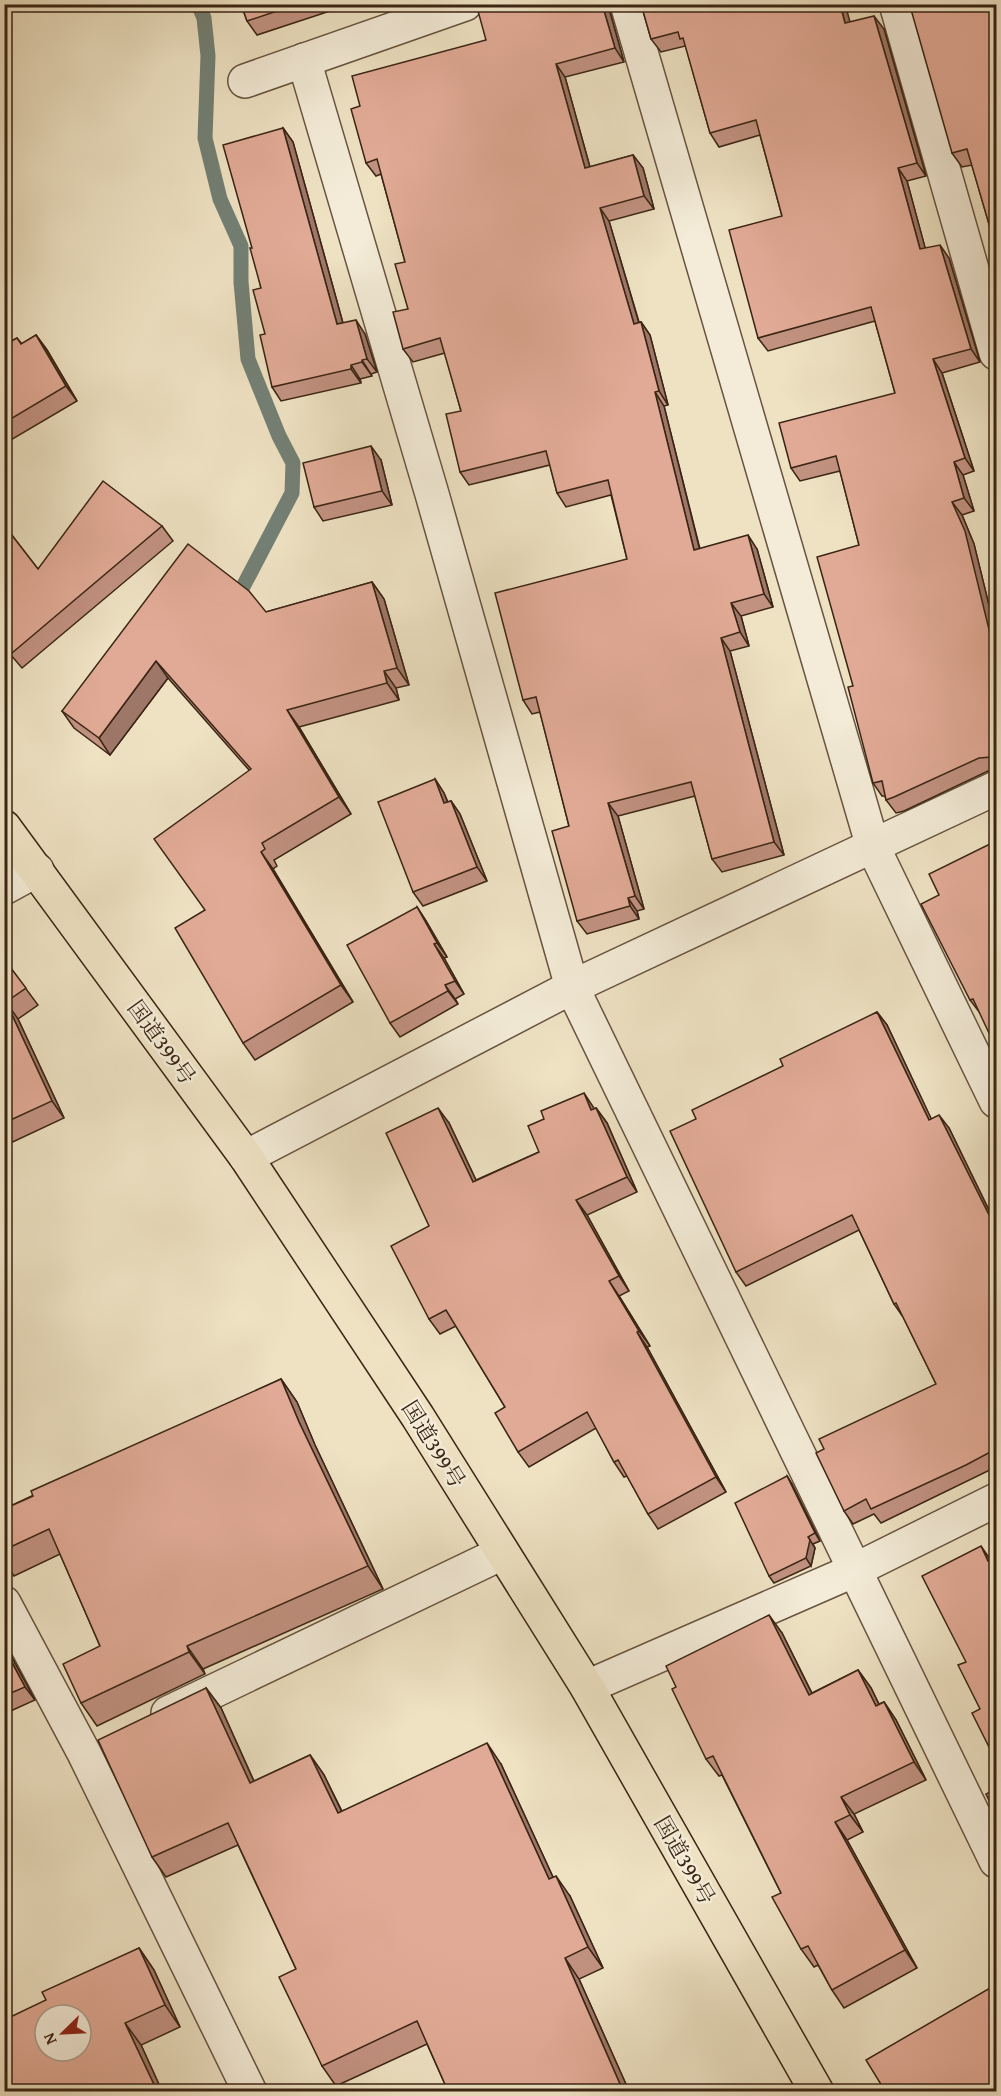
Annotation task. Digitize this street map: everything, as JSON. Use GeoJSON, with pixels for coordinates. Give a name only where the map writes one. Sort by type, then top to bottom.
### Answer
{"type":"FeatureCollection","features":[{"type":"Feature","properties":{"kind":"highway","name":"国道399号"},"geometry":{"type":"LineString","coordinates":[[4,827],[246,1157],[411,1407],[586,1687],[817,2091]]}},
{"type":"Feature","properties":{"kind":"street"},"geometry":{"type":"LineString","coordinates":[[245,81],[465,4]]}},
{"type":"Feature","properties":{"kind":"street"},"geometry":{"type":"LineString","coordinates":[[627,4],[873,847],[996,1101]]}},
{"type":"Feature","properties":{"kind":"street"},"geometry":{"type":"LineString","coordinates":[[896,4],[996,353]]}},
{"type":"Feature","properties":{"kind":"street"},"geometry":{"type":"LineString","coordinates":[[304,60],[432,494],[572,987],[996,1861]]}},
{"type":"Feature","properties":{"kind":"street"},"geometry":{"type":"LineString","coordinates":[[246,1157],[572,987],[996,788]]}},
{"type":"Feature","properties":{"kind":"street"},"geometry":{"type":"LineString","coordinates":[[4,888],[37,870]]}},
{"type":"Feature","properties":{"kind":"street"},"geometry":{"type":"LineString","coordinates":[[586,1687],[855,1570],[996,1500]]}},
{"type":"Feature","properties":{"kind":"street"},"geometry":{"type":"LineString","coordinates":[[84,1753],[502,1552]]}},
{"type":"Feature","properties":{"kind":"street"},"geometry":{"type":"LineString","coordinates":[[4,1603],[84,1753],[250,2091]]}},
{"type":"Feature","properties":{"kind":"building"},"geometry":{"type":"Polygon","coordinates":[[[241,4],[298,4],[247,21],[241,4]]]}},
{"type":"Feature","properties":{"kind":"building"},"geometry":{"type":"Polygon","coordinates":[[[500,4],[602,4],[615,48],[556,64],[585,168],[633,155],[644,196],[600,208],[634,324],[641,322],[659,391],[655,392],[694,550],[748,535],[764,594],[731,603],[740,632],[721,638],[774,842],[712,859],[691,782],[608,803],[635,896],[628,898],[630,906],[577,921],[552,831],[569,826],[536,697],[523,700],[495,593],[627,559],[608,480],[557,493],[546,451],[460,472],[446,414],[461,411],[440,338],[403,349],[393,312],[408,309],[395,264],[405,262],[377,159],[366,163],[351,109],[360,106],[352,76],[486,40],[478,11],[500,4]]]}},
{"type":"Feature","properties":{"kind":"building"},"geometry":{"type":"Polygon","coordinates":[[[641,4],[840,4],[845,23],[874,16],[917,163],[898,168],[920,249],[940,245],[971,349],[933,359],[965,458],[954,462],[964,498],[952,502],[965,531],[994,650],[996,650],[996,755],[979,758],[886,800],[882,781],[873,783],[848,687],[853,686],[817,557],[859,545],[836,456],[791,468],[779,423],[895,393],[871,307],[758,338],[729,230],[782,216],[756,120],[710,133],[683,38],[680,39],[678,32],[651,39],[641,4]]]}},
{"type":"Feature","properties":{"kind":"building"},"geometry":{"type":"Polygon","coordinates":[[[918,4],[996,4],[996,230],[991,231],[967,149],[952,153],[910,6],[918,4]]]}},
{"type":"Feature","properties":{"kind":"building"},"geometry":{"type":"Polygon","coordinates":[[[283,128],[337,324],[356,320],[367,359],[351,365],[351,369],[272,387],[260,335],[265,334],[253,290],[261,288],[223,145],[283,128]]]}},
{"type":"Feature","properties":{"kind":"building"},"geometry":{"type":"Polygon","coordinates":[[[36,335],[66,386],[4,423],[4,345],[17,338],[21,344],[36,335]]]}},
{"type":"Feature","properties":{"kind":"building"},"geometry":{"type":"Polygon","coordinates":[[[371,446],[382,491],[314,507],[303,463],[371,446]]]}},
{"type":"Feature","properties":{"kind":"building"},"geometry":{"type":"Polygon","coordinates":[[[103,481],[162,526],[12,653],[4,644],[4,525],[38,569],[103,481]]]}},
{"type":"Feature","properties":{"kind":"building"},"geometry":{"type":"Polygon","coordinates":[[[188,544],[249,591],[266,612],[372,582],[397,668],[384,671],[387,683],[287,710],[339,797],[262,843],[265,849],[261,852],[341,985],[243,1043],[175,928],[205,910],[154,839],[251,769],[156,661],[99,738],[62,711],[188,544]]]}},
{"type":"Feature","properties":{"kind":"building"},"geometry":{"type":"Polygon","coordinates":[[[435,779],[444,803],[451,801],[477,867],[413,892],[378,802],[435,779]]]}},
{"type":"Feature","properties":{"kind":"building"},"geometry":{"type":"Polygon","coordinates":[[[996,841],[996,1048],[973,999],[970,1000],[921,904],[939,895],[929,874],[996,841]]]}},
{"type":"Feature","properties":{"kind":"building"},"geometry":{"type":"Polygon","coordinates":[[[417,907],[455,981],[445,985],[448,991],[390,1023],[347,945],[417,907]]]}},
{"type":"Feature","properties":{"kind":"building"},"geometry":{"type":"Polygon","coordinates":[[[4,959],[26,988],[6,1002],[52,1101],[4,1123],[4,959]]]}},
{"type":"Feature","properties":{"kind":"building"},"geometry":{"type":"Polygon","coordinates":[[[877,1012],[929,1120],[939,1115],[991,1219],[996,1216],[996,1259],[991,1261],[996,1271],[996,1449],[871,1509],[866,1499],[844,1511],[816,1453],[824,1449],[819,1439],[936,1384],[896,1303],[894,1304],[852,1215],[736,1272],[670,1131],[696,1119],[692,1110],[783,1066],[780,1059],[877,1012]]]}},
{"type":"Feature","properties":{"kind":"building"},"geometry":{"type":"Polygon","coordinates":[[[584,1093],[591,1110],[596,1108],[627,1177],[576,1200],[619,1276],[609,1281],[639,1331],[637,1332],[716,1477],[648,1514],[618,1460],[614,1462],[587,1412],[518,1452],[495,1413],[505,1407],[446,1310],[429,1319],[391,1246],[429,1226],[386,1133],[438,1108],[473,1182],[539,1152],[528,1126],[544,1119],[541,1111],[584,1093]]]}},
{"type":"Feature","properties":{"kind":"building"},"geometry":{"type":"Polygon","coordinates":[[[281,1379],[299,1422],[368,1566],[187,1646],[189,1652],[81,1703],[63,1664],[100,1646],[49,1529],[4,1550],[4,1509],[33,1496],[31,1491],[281,1379]]]}},
{"type":"Feature","properties":{"kind":"building"},"geometry":{"type":"Polygon","coordinates":[[[787,1476],[815,1533],[808,1537],[810,1540],[806,1558],[769,1576],[735,1503],[787,1476]]]}},
{"type":"Feature","properties":{"kind":"building"},"geometry":{"type":"Polygon","coordinates":[[[981,1546],[988,1561],[996,1557],[996,1761],[972,1713],[980,1709],[958,1665],[966,1662],[922,1576],[981,1546]]]}},
{"type":"Feature","properties":{"kind":"building"},"geometry":{"type":"Polygon","coordinates":[[[769,1615],[809,1695],[858,1670],[876,1706],[884,1702],[914,1762],[841,1797],[850,1815],[835,1822],[905,1950],[832,1990],[808,1946],[801,1949],[772,1897],[781,1893],[713,1756],[706,1759],[672,1689],[676,1687],[666,1666],[769,1615]]]}},
{"type":"Feature","properties":{"kind":"building"},"geometry":{"type":"Polygon","coordinates":[[[4,1648],[25,1687],[4,1696],[4,1648]]]}},
{"type":"Feature","properties":{"kind":"building"},"geometry":{"type":"Polygon","coordinates":[[[206,1688],[250,1783],[310,1755],[338,1813],[487,1743],[549,1879],[556,1876],[588,1947],[565,1958],[623,2091],[448,2091],[417,2021],[322,2066],[279,1977],[296,1969],[228,1823],[152,1857],[98,1740],[206,1688]]]}},
{"type":"Feature","properties":{"kind":"building"},"geometry":{"type":"Polygon","coordinates":[[[996,1789],[996,1815],[986,1794],[996,1789]]]}},
{"type":"Feature","properties":{"kind":"building"},"geometry":{"type":"Polygon","coordinates":[[[139,1948],[165,2005],[125,2023],[157,2091],[4,2091],[4,2020],[33,2006],[33,2063],[93,2063],[93,2003],[40,2003],[46,2000],[42,1992],[139,1948]]]}},
{"type":"Feature","properties":{"kind":"building"},"geometry":{"type":"Polygon","coordinates":[[[990,1988],[996,2000],[996,2091],[885,2091],[866,2060],[990,1988]]]}},
{"type":"Feature","properties":{"kind":"waterway"},"geometry":{"type":"LineString","coordinates":[[198,4],[204,18],[208,56],[205,138],[220,199],[241,246],[241,282],[248,359],[279,436],[293,463],[292,493],[234,604]]}}]}
